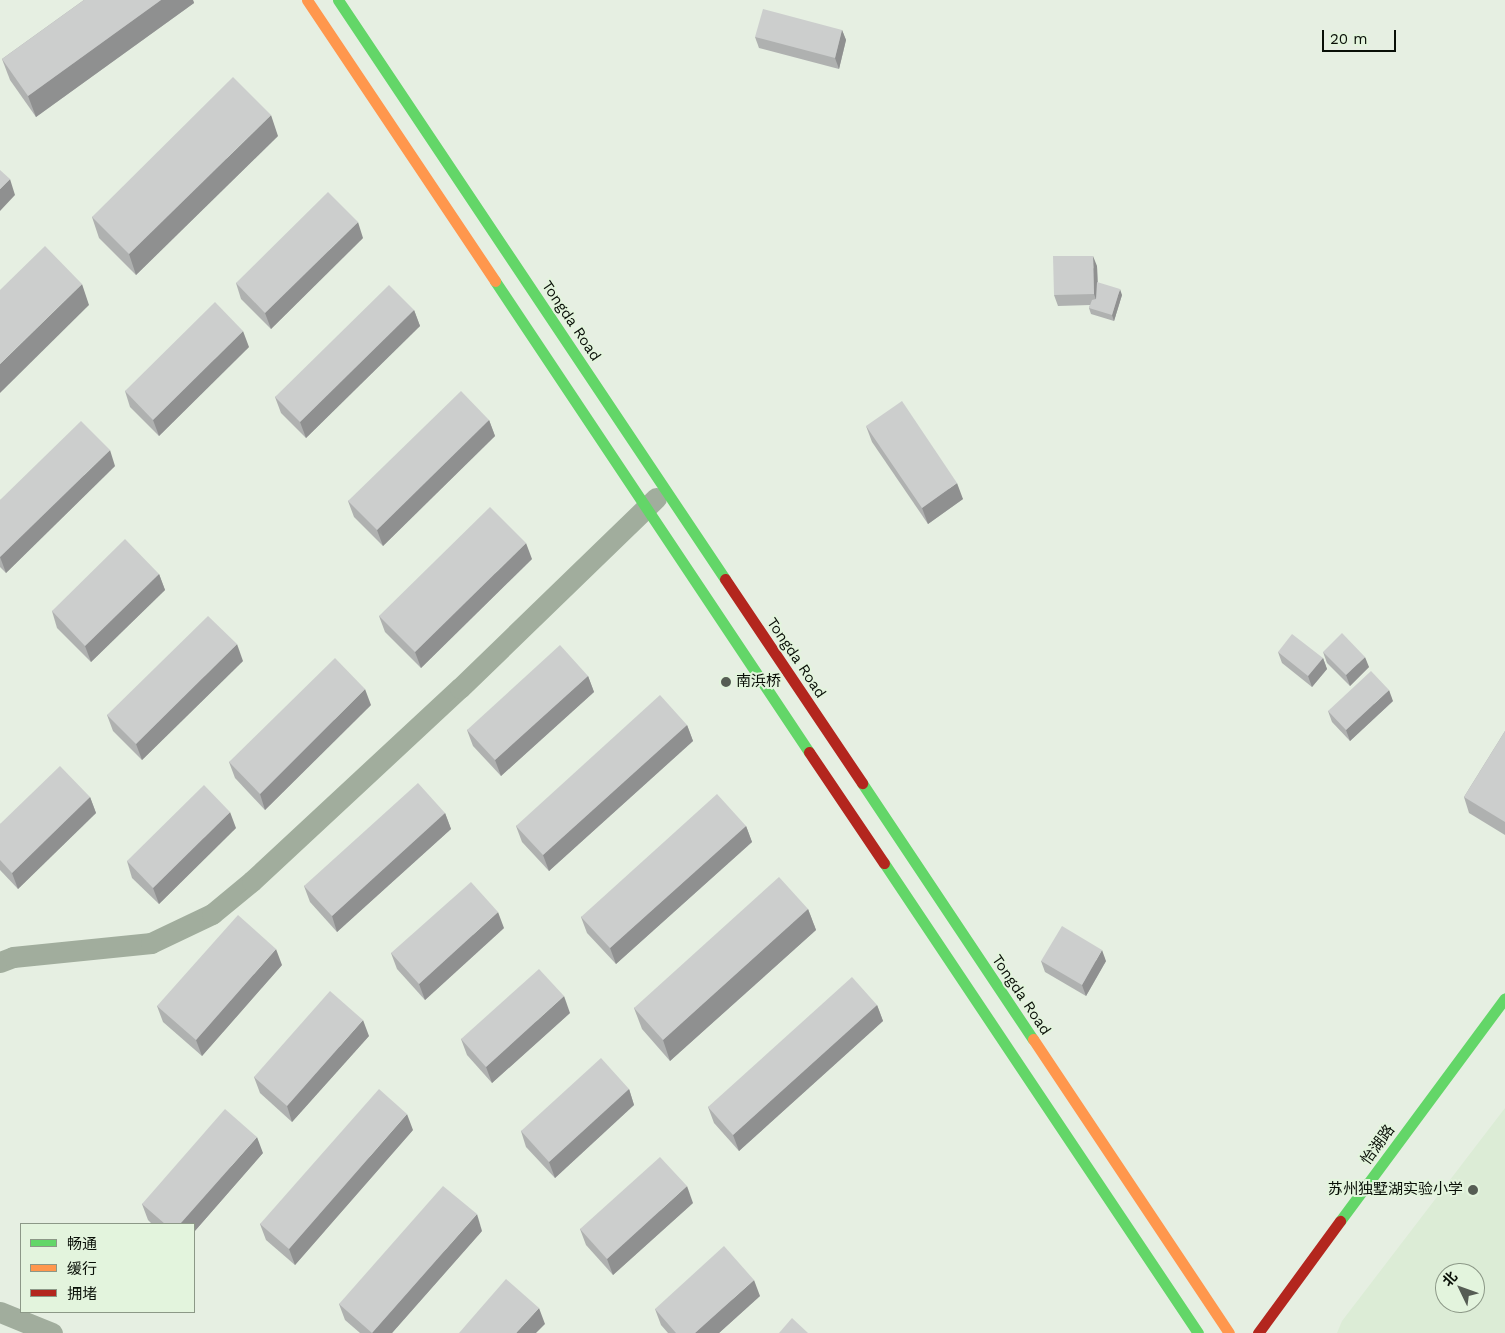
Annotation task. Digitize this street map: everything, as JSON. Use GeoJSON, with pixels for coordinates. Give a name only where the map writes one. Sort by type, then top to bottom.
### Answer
{"type":"FeatureCollection","features":[{"type":"Feature","properties":{"kind":"main road"},"geometry":{"type":"LineString","coordinates":[[307,0],[1198,1333]]}},
{"type":"Feature","properties":{"kind":"main road","name":"Tongda Road"},"geometry":{"type":"LineString","coordinates":[[338,0],[1230,1333]]}},
{"type":"Feature","properties":{"kind":"main road","name":"怡湖路"},"geometry":{"type":"LineString","coordinates":[[1258,1333],[1505,998]]}},
{"type":"Feature","properties":{"kind":"street"},"geometry":{"type":"LineString","coordinates":[[0,962],[13,957],[151,943],[212,914],[252,881],[460,688],[665,490]]}},
{"type":"Feature","properties":{"kind":"street"},"geometry":{"type":"LineString","coordinates":[[0,1312],[52,1333]]}},
{"type":"Feature","properties":{"kind":"shaded area","name":"苏州独墅湖实验小学"},"geometry":{"type":"Polygon","coordinates":[[[1505,1108],[1505,1333],[1337,1333],[1342,1321],[1505,1108]]]}},
{"type":"Feature","properties":{"kind":"building"},"geometry":{"type":"Polygon","coordinates":[[[84,0],[161,0],[28,96],[2,59],[84,0]]]}},
{"type":"Feature","properties":{"kind":"building"},"geometry":{"type":"Polygon","coordinates":[[[763,9],[842,30],[835,58],[755,37],[763,9]]]}},
{"type":"Feature","properties":{"kind":"building"},"geometry":{"type":"Polygon","coordinates":[[[233,77],[271,115],[129,254],[92,217],[233,77]]]}},
{"type":"Feature","properties":{"kind":"building"},"geometry":{"type":"Polygon","coordinates":[[[0,170],[10,179],[0,189],[0,170]]]}},
{"type":"Feature","properties":{"kind":"building"},"geometry":{"type":"Polygon","coordinates":[[[328,192],[358,222],[265,313],[236,283],[328,192]]]}},
{"type":"Feature","properties":{"kind":"building"},"geometry":{"type":"Polygon","coordinates":[[[45,246],[82,284],[0,364],[0,290],[45,246]]]}},
{"type":"Feature","properties":{"kind":"building"},"geometry":{"type":"Polygon","coordinates":[[[1053,256],[1093,256],[1094,294],[1054,295],[1053,256]]]}},
{"type":"Feature","properties":{"kind":"building"},"geometry":{"type":"Polygon","coordinates":[[[1097,282],[1120,289],[1112,315],[1089,308],[1092,300],[1096,299],[1097,282]]]}},
{"type":"Feature","properties":{"kind":"building"},"geometry":{"type":"Polygon","coordinates":[[[389,285],[414,310],[300,422],[275,397],[389,285]]]}},
{"type":"Feature","properties":{"kind":"building"},"geometry":{"type":"Polygon","coordinates":[[[215,302],[243,331],[153,420],[125,391],[215,302]]]}},
{"type":"Feature","properties":{"kind":"building"},"geometry":{"type":"Polygon","coordinates":[[[461,391],[489,420],[377,530],[348,501],[461,391]]]}},
{"type":"Feature","properties":{"kind":"building"},"geometry":{"type":"Polygon","coordinates":[[[902,401],[957,483],[922,508],[866,426],[902,401]]]}},
{"type":"Feature","properties":{"kind":"building"},"geometry":{"type":"Polygon","coordinates":[[[81,421],[110,450],[0,557],[0,500],[81,421]]]}},
{"type":"Feature","properties":{"kind":"building"},"geometry":{"type":"Polygon","coordinates":[[[490,507],[526,543],[415,652],[379,616],[490,507]]]}},
{"type":"Feature","properties":{"kind":"building"},"geometry":{"type":"Polygon","coordinates":[[[125,539],[159,574],[85,646],[52,611],[125,539]]]}},
{"type":"Feature","properties":{"kind":"building"},"geometry":{"type":"Polygon","coordinates":[[[208,616],[237,644],[136,744],[107,715],[208,616]]]}},
{"type":"Feature","properties":{"kind":"building"},"geometry":{"type":"Polygon","coordinates":[[[1342,633],[1365,657],[1346,675],[1323,652],[1342,633]]]}},
{"type":"Feature","properties":{"kind":"building"},"geometry":{"type":"Polygon","coordinates":[[[1292,634],[1323,658],[1308,676],[1278,652],[1292,634]]]}},
{"type":"Feature","properties":{"kind":"building"},"geometry":{"type":"Polygon","coordinates":[[[560,645],[588,676],[495,760],[467,730],[560,645]]]}},
{"type":"Feature","properties":{"kind":"building"},"geometry":{"type":"Polygon","coordinates":[[[335,658],[365,689],[260,794],[229,762],[335,658]]]}},
{"type":"Feature","properties":{"kind":"building"},"geometry":{"type":"Polygon","coordinates":[[[1371,671],[1389,690],[1346,730],[1328,711],[1371,671]]]}},
{"type":"Feature","properties":{"kind":"building"},"geometry":{"type":"Polygon","coordinates":[[[660,695],[687,725],[543,855],[516,826],[660,695]]]}},
{"type":"Feature","properties":{"kind":"building"},"geometry":{"type":"Polygon","coordinates":[[[1505,731],[1505,822],[1464,797],[1505,731]]]}},
{"type":"Feature","properties":{"kind":"building"},"geometry":{"type":"Polygon","coordinates":[[[60,766],[90,797],[12,873],[0,860],[0,824],[60,766]]]}},
{"type":"Feature","properties":{"kind":"building"},"geometry":{"type":"Polygon","coordinates":[[[418,783],[445,813],[332,916],[304,886],[418,783]]]}},
{"type":"Feature","properties":{"kind":"building"},"geometry":{"type":"Polygon","coordinates":[[[204,785],[230,812],[153,888],[127,861],[204,785]]]}},
{"type":"Feature","properties":{"kind":"building"},"geometry":{"type":"Polygon","coordinates":[[[717,794],[746,826],[610,948],[581,917],[717,794]]]}},
{"type":"Feature","properties":{"kind":"building"},"geometry":{"type":"Polygon","coordinates":[[[779,877],[808,909],[663,1040],[634,1008],[779,877]]]}},
{"type":"Feature","properties":{"kind":"building"},"geometry":{"type":"Polygon","coordinates":[[[471,882],[498,912],[419,984],[391,953],[471,882]]]}},
{"type":"Feature","properties":{"kind":"building"},"geometry":{"type":"Polygon","coordinates":[[[238,915],[276,949],[196,1040],[157,1006],[238,915]]]}},
{"type":"Feature","properties":{"kind":"building"},"geometry":{"type":"Polygon","coordinates":[[[1062,926],[1102,950],[1082,985],[1041,961],[1062,926]]]}},
{"type":"Feature","properties":{"kind":"building"},"geometry":{"type":"Polygon","coordinates":[[[539,969],[564,996],[486,1067],[461,1039],[539,969]]]}},
{"type":"Feature","properties":{"kind":"building"},"geometry":{"type":"Polygon","coordinates":[[[852,977],[877,1005],[733,1135],[708,1107],[852,977]]]}},
{"type":"Feature","properties":{"kind":"building"},"geometry":{"type":"Polygon","coordinates":[[[330,991],[363,1020],[287,1106],[254,1077],[330,991]]]}},
{"type":"Feature","properties":{"kind":"building"},"geometry":{"type":"Polygon","coordinates":[[[601,1058],[629,1089],[549,1162],[521,1131],[601,1058]]]}},
{"type":"Feature","properties":{"kind":"building"},"geometry":{"type":"Polygon","coordinates":[[[379,1089],[407,1114],[289,1249],[260,1224],[379,1089]]]}},
{"type":"Feature","properties":{"kind":"building"},"geometry":{"type":"Polygon","coordinates":[[[225,1109],[257,1137],[181,1223],[164,1223],[142,1204],[225,1109]]]}},
{"type":"Feature","properties":{"kind":"building"},"geometry":{"type":"Polygon","coordinates":[[[660,1157],[687,1186],[607,1259],[580,1229],[660,1157]]]}},
{"type":"Feature","properties":{"kind":"building"},"geometry":{"type":"Polygon","coordinates":[[[443,1186],[477,1214],[372,1333],[339,1304],[443,1186]]]}},
{"type":"Feature","properties":{"kind":"building"},"geometry":{"type":"Polygon","coordinates":[[[724,1246],[754,1280],[695,1333],[676,1333],[655,1309],[724,1246]]]}},
{"type":"Feature","properties":{"kind":"building"},"geometry":{"type":"Polygon","coordinates":[[[506,1279],[539,1308],[516,1333],[459,1333],[506,1279]]]}},
{"type":"Feature","properties":{"kind":"building"},"geometry":{"type":"Polygon","coordinates":[[[792,1318],[808,1333],[779,1333],[792,1318]]]}},
{"type":"Feature","properties":{"kind":"traffic: fast"},"geometry":{"type":"LineString","coordinates":[[338,0],[725,579]]}},
{"type":"Feature","properties":{"kind":"traffic: fast"},"geometry":{"type":"LineString","coordinates":[[495,281],[809,752]]}},
{"type":"Feature","properties":{"kind":"traffic: fast"},"geometry":{"type":"LineString","coordinates":[[862,783],[1033,1039]]}},
{"type":"Feature","properties":{"kind":"traffic: fast"},"geometry":{"type":"LineString","coordinates":[[884,863],[1198,1333]]}},
{"type":"Feature","properties":{"kind":"traffic: fast"},"geometry":{"type":"LineString","coordinates":[[1340,1221],[1505,998]]}},
{"type":"Feature","properties":{"kind":"traffic: slow"},"geometry":{"type":"LineString","coordinates":[[307,0],[495,281]]}},
{"type":"Feature","properties":{"kind":"traffic: slow"},"geometry":{"type":"LineString","coordinates":[[1033,1039],[1229,1333]]}},
{"type":"Feature","properties":{"kind":"traffic: jam"},"geometry":{"type":"LineString","coordinates":[[725,579],[862,783]]}},
{"type":"Feature","properties":{"kind":"traffic: jam"},"geometry":{"type":"LineString","coordinates":[[809,752],[884,863]]}},
{"type":"Feature","properties":{"kind":"traffic: jam"},"geometry":{"type":"LineString","coordinates":[[1258,1333],[1340,1221]]}},
{"type":"Feature","properties":{"kind":"place","name":"南浜桥"},"geometry":{"type":"Point","coordinates":[726,682]}},
{"type":"Feature","properties":{"kind":"place","name":"苏州独墅湖实验小学"},"geometry":{"type":"Point","coordinates":[1473,1190]}}]}
